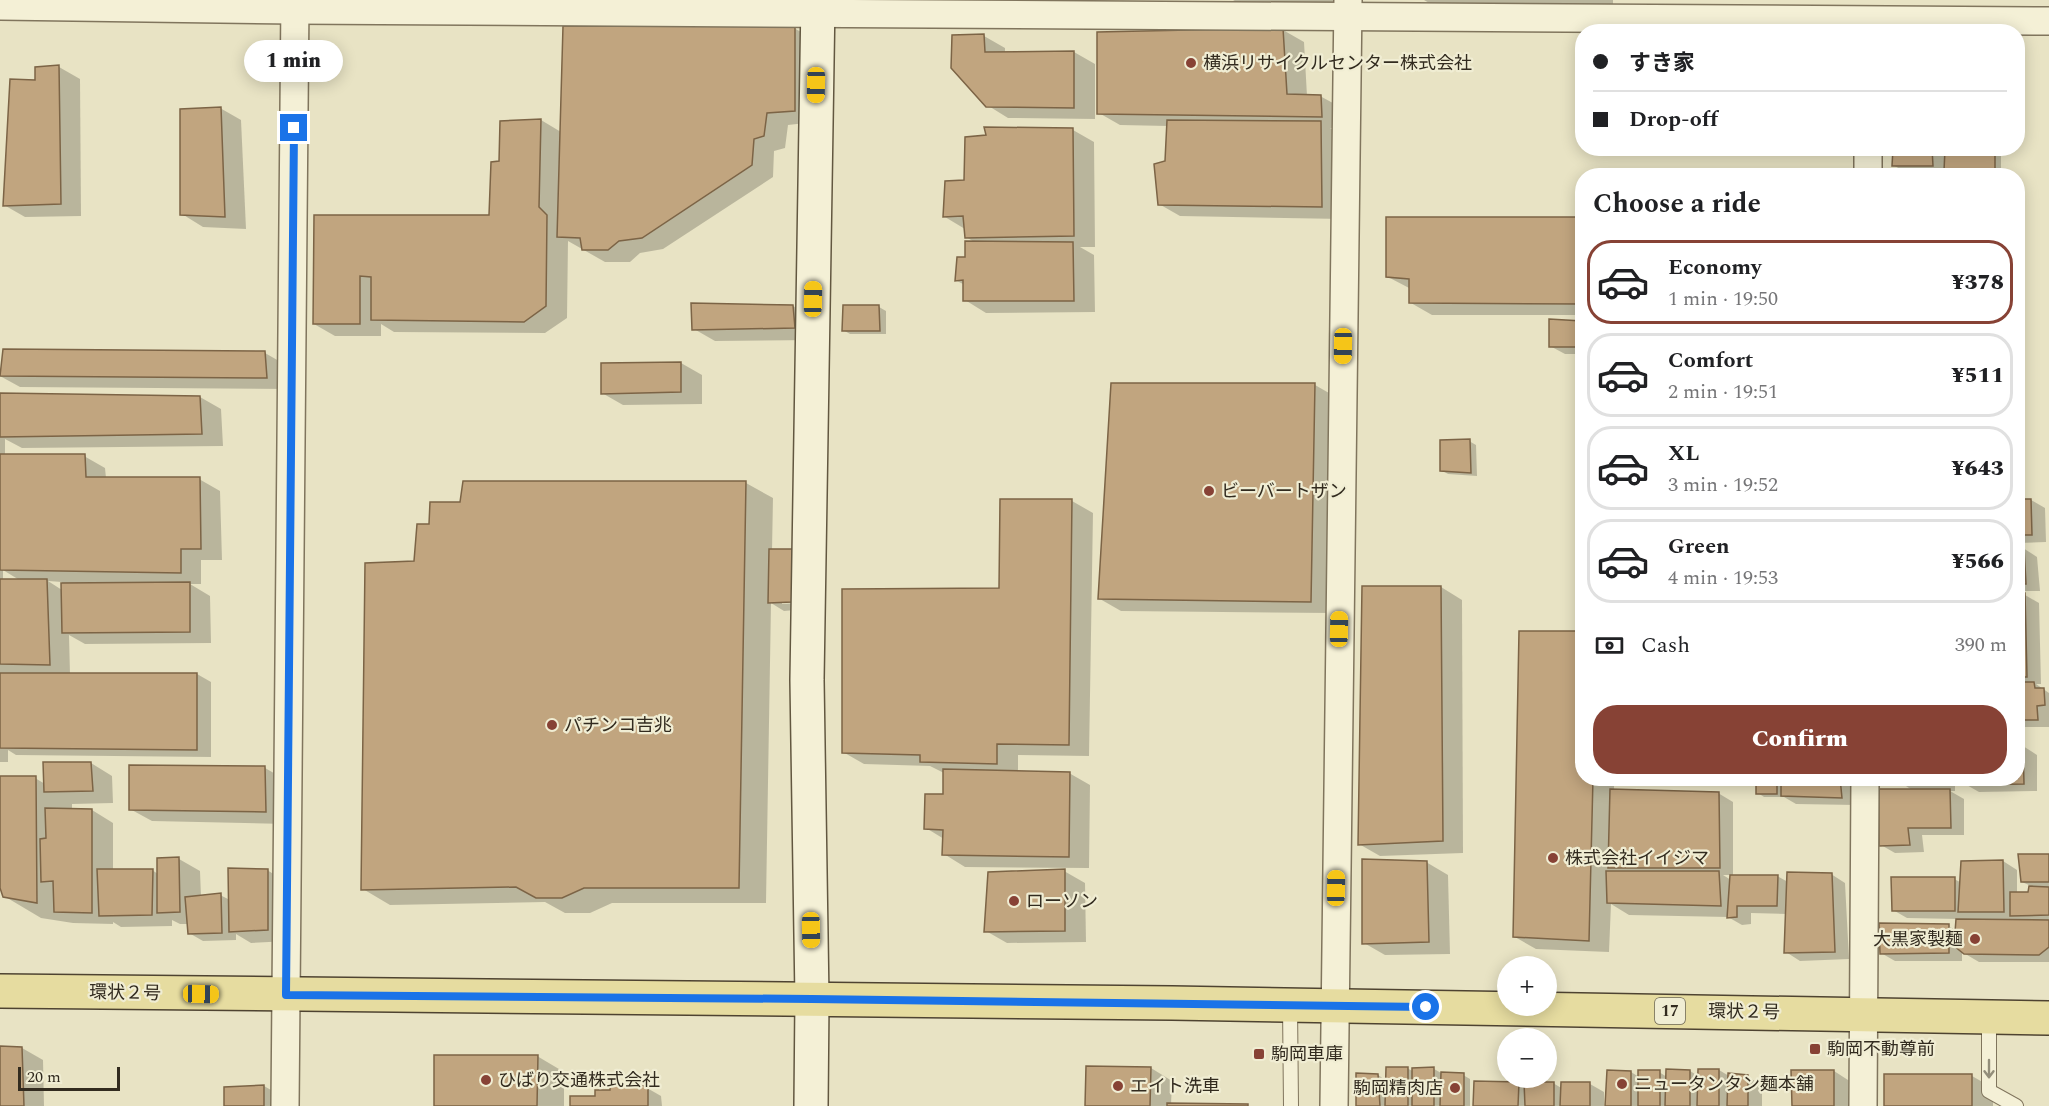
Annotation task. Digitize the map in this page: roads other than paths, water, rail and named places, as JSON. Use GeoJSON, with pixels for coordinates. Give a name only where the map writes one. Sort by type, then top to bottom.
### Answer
{"type":"FeatureCollection","features":[{"type":"Feature","properties":{"kind":"main road","name":"環状２号"},"geometry":{"type":"LineString","coordinates":[[0,991],[1334,1005],[2049,1018]]}},
{"type":"Feature","properties":{"kind":"street"},"geometry":{"type":"LineString","coordinates":[[285,1106],[295,5]]}},
{"type":"Feature","properties":{"kind":"street"},"geometry":{"type":"LineString","coordinates":[[0,6],[1348,8],[2049,21]]}},
{"type":"Feature","properties":{"kind":"street"},"geometry":{"type":"LineString","coordinates":[[811,1106],[812,999],[807,680],[818,7]]}},
{"type":"Feature","properties":{"kind":"street"},"geometry":{"type":"LineString","coordinates":[[1334,1106],[1348,8]]}},
{"type":"Feature","properties":{"kind":"street"},"geometry":{"type":"LineString","coordinates":[[1863,1106],[1865,786]]}},
{"type":"Feature","properties":{"kind":"lane"},"geometry":{"type":"LineString","coordinates":[[1290,1005],[1291,1106]]}},
{"type":"Feature","properties":{"kind":"lane"},"geometry":{"type":"LineString","coordinates":[[1989,1016],[1989,1091],[2016,1106]]}},
{"type":"Feature","properties":{"kind":"place","name":"横浜リサイクルセンター株式会社"},"geometry":{"type":"Point","coordinates":[1191,63]}},
{"type":"Feature","properties":{"kind":"place","name":"ビーバートザン"},"geometry":{"type":"Point","coordinates":[1209,491]}},
{"type":"Feature","properties":{"kind":"place","name":"パチンコ吉兆"},"geometry":{"type":"Point","coordinates":[552,725]}},
{"type":"Feature","properties":{"kind":"place","name":"株式会社イイジマ"},"geometry":{"type":"Point","coordinates":[1553,858]}},
{"type":"Feature","properties":{"kind":"place","name":"ローソン"},"geometry":{"type":"Point","coordinates":[1014,901]}},
{"type":"Feature","properties":{"kind":"place","name":"大黒家製麺"},"geometry":{"type":"Point","coordinates":[1975,939]}},
{"type":"Feature","properties":{"kind":"place","name":"駒岡不動尊前"},"geometry":{"type":"Point","coordinates":[1815,1049]}},
{"type":"Feature","properties":{"kind":"place","name":"駒岡車庫"},"geometry":{"type":"Point","coordinates":[1259,1054]}},
{"type":"Feature","properties":{"kind":"place","name":"ひばり交通株式会社"},"geometry":{"type":"Point","coordinates":[486,1080]}},
{"type":"Feature","properties":{"kind":"place","name":"ニュータンタン麺本舗"},"geometry":{"type":"Point","coordinates":[1622,1084]}},
{"type":"Feature","properties":{"kind":"place","name":"エイト洗車"},"geometry":{"type":"Point","coordinates":[1118,1086]}},
{"type":"Feature","properties":{"kind":"place","name":"駒岡精肉店"},"geometry":{"type":"Point","coordinates":[1455,1088]}}]}
